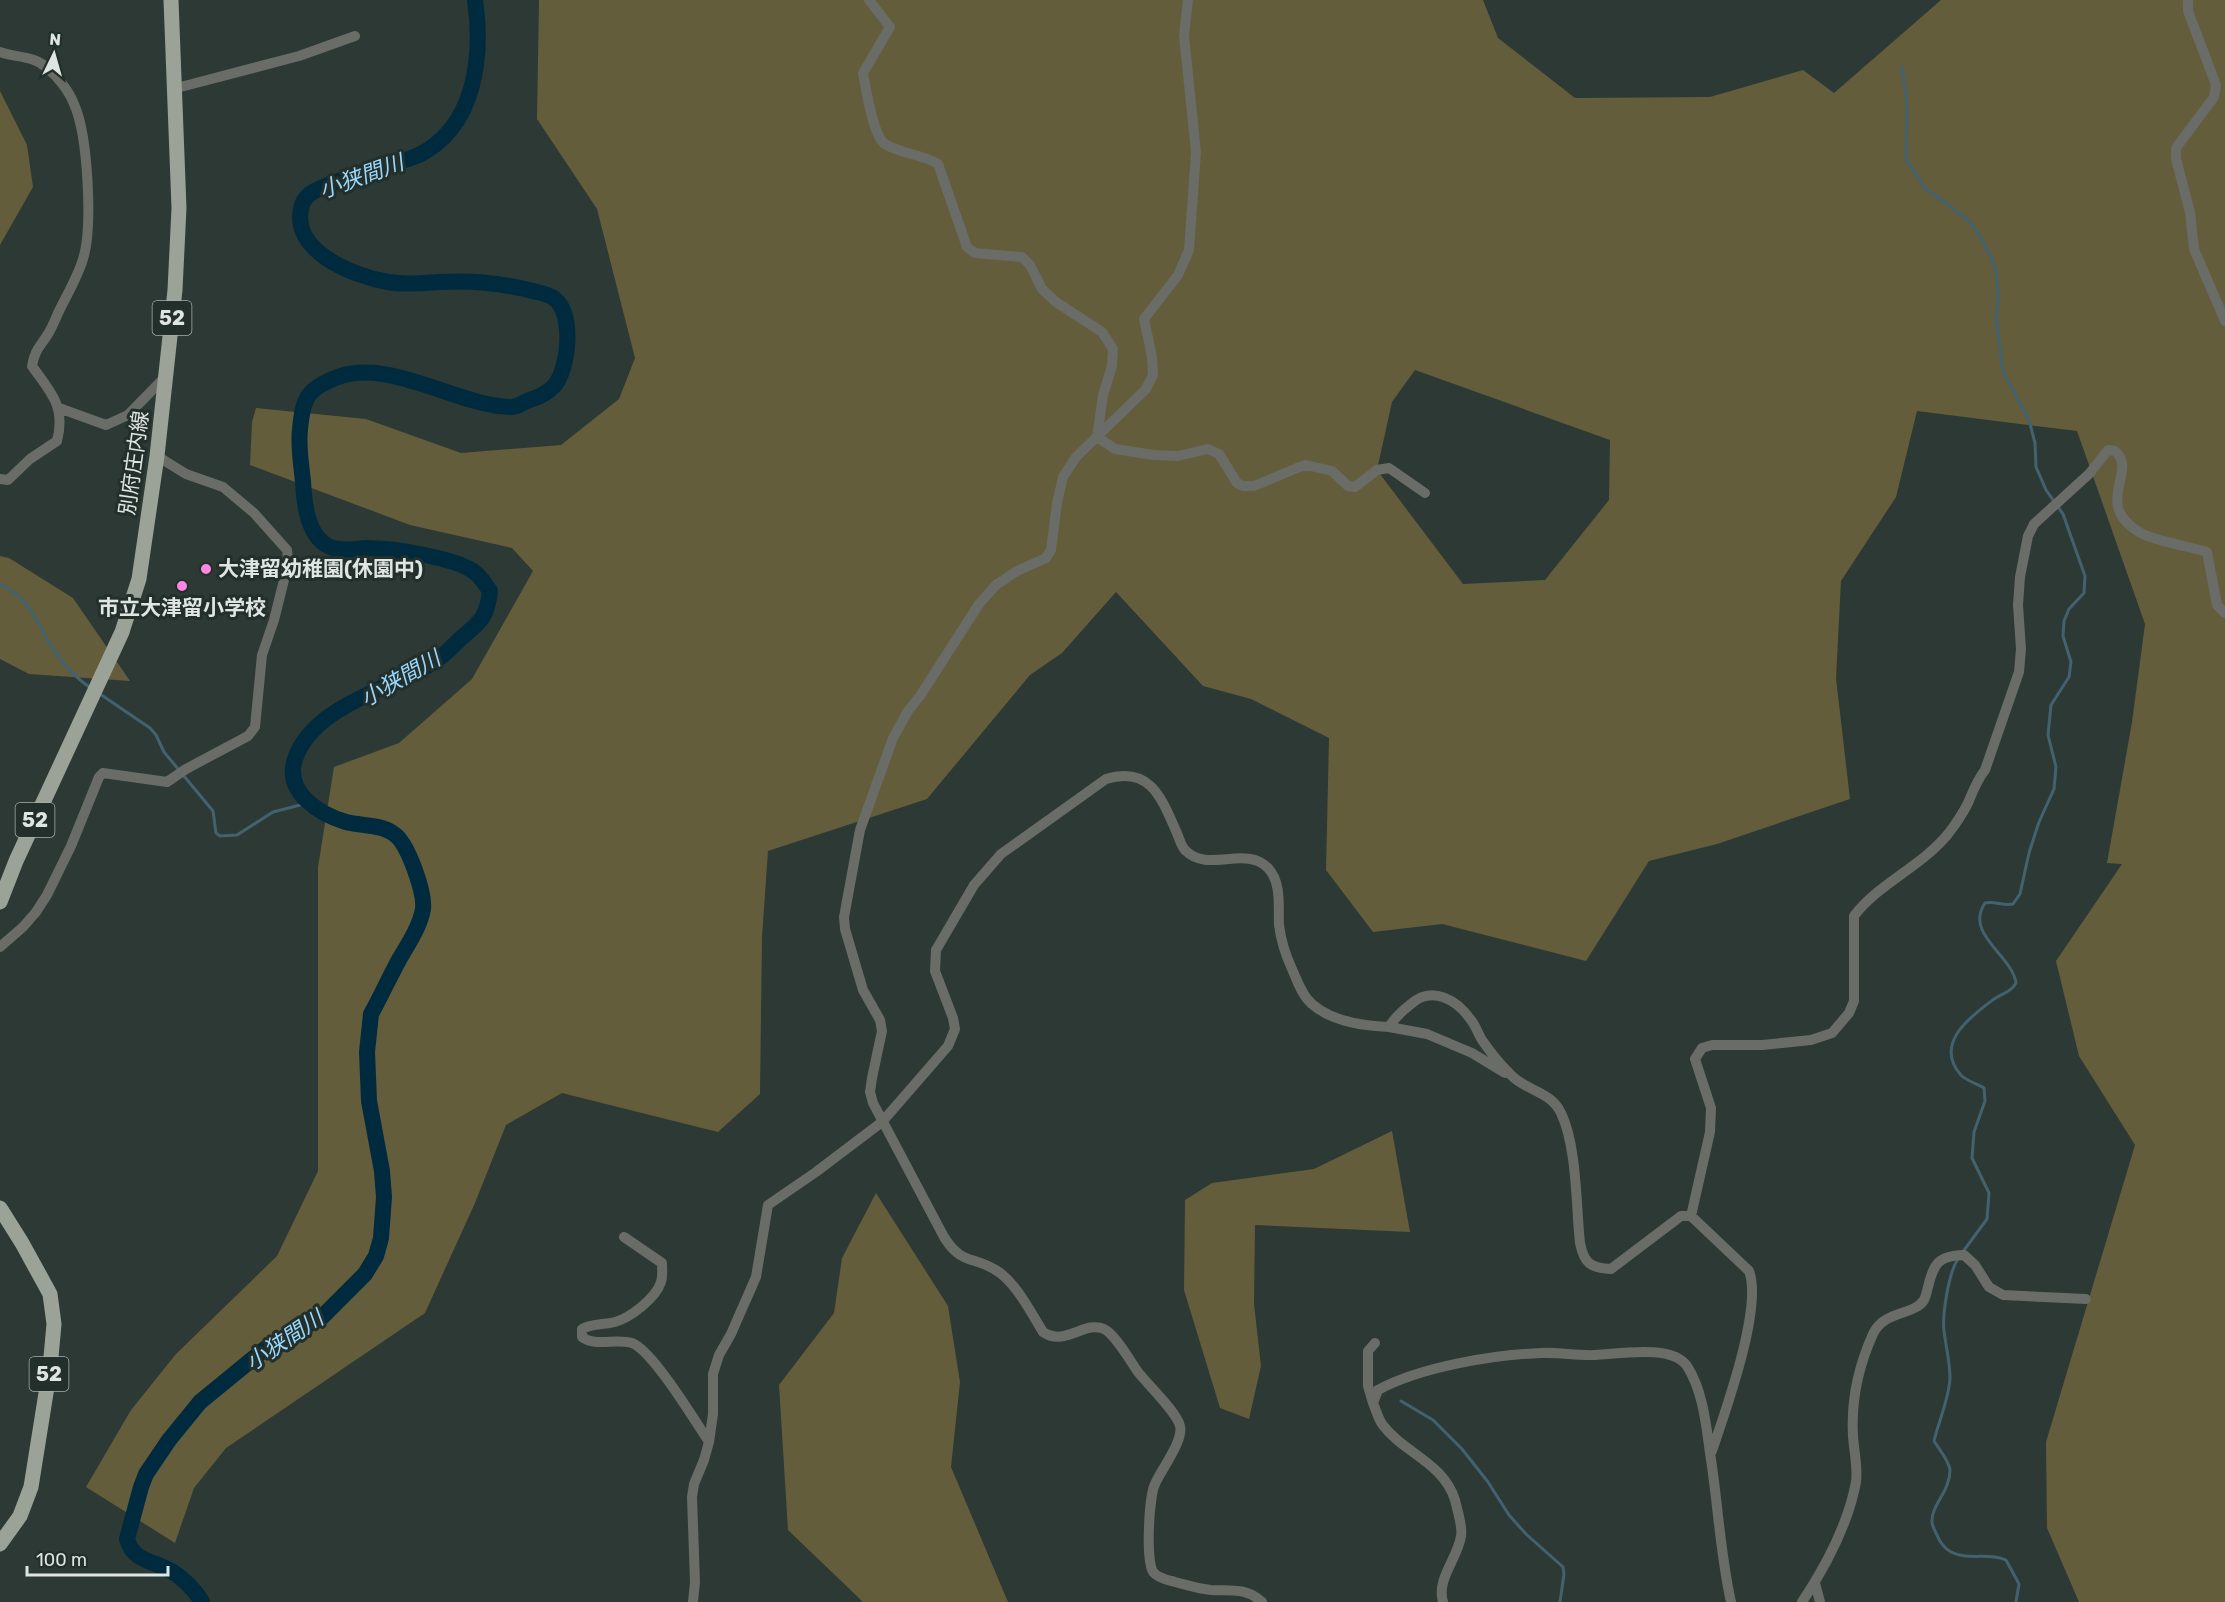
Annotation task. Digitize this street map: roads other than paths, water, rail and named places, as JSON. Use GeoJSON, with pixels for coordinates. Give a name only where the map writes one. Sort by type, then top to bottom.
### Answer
{"type":"FeatureCollection","features":[{"type":"Feature","properties":{"kind":"main road","name":"別府庄内線"},"geometry":{"type":"LineString","coordinates":[[0,902],[16,861],[122,632],[139,579],[157,456],[175,290],[179,208],[171,0]]}},
{"type":"Feature","properties":{"kind":"main road","name":"52"},"geometry":{"type":"LineString","coordinates":[[0,1208],[50,1294],[54,1324],[50,1368],[31,1486],[20,1516],[0,1544]]}},
{"type":"Feature","properties":{"kind":"street"},"geometry":{"type":"LineString","coordinates":[[869,0],[890,27],[863,73],[872,113],[879,135],[885,144],[938,164],[967,246],[975,253],[1022,257],[1030,265],[1042,289],[1056,302],[1102,332],[1113,350],[1112,366],[1103,395],[1097,437]]}},
{"type":"Feature","properties":{"kind":"street"},"geometry":{"type":"LineString","coordinates":[[1188,0],[1185,36],[1196,152],[1189,250],[1178,275],[1144,319],[1152,357],[1153,375],[1146,388],[1076,457],[1063,477],[1057,503],[1052,550],[1046,558],[1017,571],[996,585],[985,597],[892,738],[860,830],[844,917],[845,929],[863,990],[880,1020],[882,1031],[870,1092],[873,1103],[953,1252],[994,1268],[1008,1280],[1043,1332],[1051,1337],[1063,1337],[1092,1328],[1104,1329],[1112,1336],[1175,1416],[1180,1426],[1180,1436],[1153,1486],[1149,1532],[1149,1561],[1153,1572],[1161,1578],[1209,1590],[1242,1590],[1262,1602]]}},
{"type":"Feature","properties":{"kind":"street"},"geometry":{"type":"LineString","coordinates":[[2188,0],[2188,11],[2216,85],[2214,97],[2176,148],[2176,159],[2190,212],[2194,249],[2225,321]]}},
{"type":"Feature","properties":{"kind":"street"},"geometry":{"type":"LineString","coordinates":[[173,89],[298,56],[355,36]]}},
{"type":"Feature","properties":{"kind":"street"},"geometry":{"type":"LineString","coordinates":[[0,52],[28,57],[45,66],[57,78],[74,104],[83,136],[87,170],[87,239],[83,260],[48,333],[35,350],[32,366],[59,408],[61,426],[57,441],[30,459],[8,480],[0,479]]}},
{"type":"Feature","properties":{"kind":"street"},"geometry":{"type":"LineString","coordinates":[[59,408],[106,424],[128,415],[166,376]]}},
{"type":"Feature","properties":{"kind":"street"},"geometry":{"type":"LineString","coordinates":[[1097,437],[1115,449],[1154,455],[1178,456],[1208,449],[1219,454],[1237,483],[1243,486],[1254,486],[1306,465],[1332,471],[1348,486],[1355,487],[1383,468],[1389,468],[1425,493]]}},
{"type":"Feature","properties":{"kind":"street"},"geometry":{"type":"LineString","coordinates":[[1691,1216],[1710,1132],[1711,1108],[1695,1059],[1702,1048],[1712,1045],[1762,1045],[1811,1040],[1832,1033],[1849,1013],[1854,1001],[1855,984],[1854,916],[1861,906],[1917,863],[1947,835],[1967,806],[1978,778],[1985,770],[2019,672],[2020,577],[2028,536],[2034,524],[2089,474],[2108,450],[2115,451],[2123,462],[2116,493],[2117,509],[2125,520],[2140,533],[2207,552],[2217,605],[2225,613]]}},
{"type":"Feature","properties":{"kind":"street"},"geometry":{"type":"LineString","coordinates":[[0,947],[23,927],[47,895],[71,846],[99,777],[104,773],[167,782],[186,769],[249,736],[255,727],[262,655],[274,620],[286,572],[287,550],[254,513],[224,487],[186,474],[157,456]]}},
{"type":"Feature","properties":{"kind":"street"},"geometry":{"type":"LineString","coordinates":[[693,1602],[695,1582],[692,1497],[694,1484],[709,1442],[713,1414],[713,1374],[719,1355],[731,1334],[756,1277],[768,1205],[882,1122],[911,1091],[952,1038],[955,1029],[953,1018],[935,971],[936,950],[974,885],[1000,854],[1106,779],[1118,776],[1135,777],[1159,793],[1184,850],[1192,856],[1201,860],[1250,858],[1267,867],[1278,892],[1284,951],[1301,989],[1311,1004],[1329,1015],[1354,1023],[1427,1034],[1472,1053],[1545,1094],[1560,1109],[1569,1131],[1580,1243],[1583,1257],[1590,1264],[1600,1269],[1611,1269],[1681,1216],[1691,1216],[1749,1271],[1752,1280],[1749,1321],[1743,1353],[1711,1454]]}},
{"type":"Feature","properties":{"kind":"street"},"geometry":{"type":"LineString","coordinates":[[1389,1027],[1395,1017],[1419,997],[1430,994],[1450,998],[1472,1020],[1482,1041],[1513,1078]]}},
{"type":"Feature","properties":{"kind":"street"},"geometry":{"type":"LineString","coordinates":[[624,1237],[662,1263],[661,1284],[654,1294],[626,1317],[614,1322],[587,1326],[582,1329],[582,1337],[591,1341],[633,1343],[673,1386],[709,1442]]}},
{"type":"Feature","properties":{"kind":"street"},"geometry":{"type":"LineString","coordinates":[[1802,1602],[1815,1582],[1846,1521],[1856,1479],[1852,1407],[1861,1363],[1874,1331],[1883,1320],[1920,1304],[1925,1299],[1933,1267],[1947,1256],[1964,1255],[1975,1264],[1989,1287],[2003,1295],[2086,1299]]}},
{"type":"Feature","properties":{"kind":"street"},"geometry":{"type":"LineString","coordinates":[[1375,1343],[1368,1351],[1368,1386],[1380,1422],[1388,1432],[1438,1471],[1454,1499],[1462,1535],[1444,1579],[1441,1596],[1443,1602]]}},
{"type":"Feature","properties":{"kind":"street"},"geometry":{"type":"LineString","coordinates":[[1373,1403],[1378,1390],[1396,1380],[1474,1360],[1541,1353],[1592,1355],[1649,1352],[1678,1357],[1687,1366],[1701,1398],[1718,1503],[1724,1569],[1731,1602]]}},
{"type":"Feature","properties":{"kind":"street"},"geometry":{"type":"LineString","coordinates":[[1815,1582],[1820,1602]]}},
{"type":"Feature","properties":{"kind":"waterway","name":"小狭間川"},"geometry":{"type":"LineString","coordinates":[[202,1602],[195,1591],[180,1577],[141,1558],[129,1545],[127,1539],[141,1487],[146,1474],[169,1440],[200,1402],[266,1348],[322,1317],[365,1274],[376,1256],[381,1238],[384,1197],[382,1171],[369,1101],[367,1052],[371,1014],[414,934],[423,909],[421,892],[410,857],[399,839],[383,828],[346,822],[315,807],[306,800],[295,782],[293,771],[295,759],[304,741],[317,726],[334,713],[442,657],[481,619],[487,608],[490,591],[476,573],[451,562],[421,554],[390,550],[337,549],[324,544],[317,537],[306,509],[300,455],[300,429],[305,401],[320,385],[338,377],[358,373],[379,373],[468,399],[514,407],[552,388],[564,366],[567,328],[561,307],[555,299],[525,289],[489,283],[414,284],[374,279],[342,267],[314,248],[305,236],[300,221],[302,205],[314,191],[419,155],[438,142],[453,126],[464,108],[476,66],[478,44],[475,0]]}},
{"type":"Feature","properties":{"kind":"waterway"},"geometry":{"type":"LineString","coordinates":[[1902,67],[1907,105],[1906,159],[1925,188],[1967,219],[1979,234],[1990,255],[1996,271],[1998,298],[1996,317],[2003,371],[2029,420],[2035,443],[2036,467],[2046,490],[2063,514],[2085,576],[2084,593],[2069,609],[2064,621],[2063,636],[2071,662],[2069,677],[2051,705],[2048,735],[2056,767],[2054,789],[2039,822],[2020,894],[2013,904],[1985,903],[1980,914],[1980,925],[1985,935],[2007,963],[2016,983],[1966,1022],[1953,1041],[1951,1052],[1953,1063],[1960,1074],[1984,1088],[1985,1101],[1974,1132],[1972,1158],[1989,1193],[1987,1219],[1962,1253]]}},
{"type":"Feature","properties":{"kind":"waterway"},"geometry":{"type":"LineString","coordinates":[[0,584],[25,602],[59,657],[92,689]]}},
{"type":"Feature","properties":{"kind":"waterway"},"geometry":{"type":"LineString","coordinates":[[100,694],[150,728],[156,735],[164,752],[213,811],[216,833],[220,836],[237,835],[273,812],[308,803]]}},
{"type":"Feature","properties":{"kind":"waterway"},"geometry":{"type":"LineString","coordinates":[[1958,1259],[1949,1283],[1944,1314],[1950,1372],[1949,1386],[1934,1441],[1946,1459],[1950,1470],[1947,1485],[1934,1510],[1932,1524],[1941,1542],[1951,1552],[1958,1555],[2006,1560],[2019,1584],[2016,1602]]}},
{"type":"Feature","properties":{"kind":"waterway"},"geometry":{"type":"LineString","coordinates":[[1401,1401],[1433,1420],[1462,1449],[1488,1482],[1509,1515],[1526,1534],[1563,1567],[1560,1602]]}},
{"type":"Feature","properties":{"kind":"place","name":"大津留幼稚園(休園中)"},"geometry":{"type":"Point","coordinates":[206,569]}},
{"type":"Feature","properties":{"kind":"place","name":"市立大津留小学校"},"geometry":{"type":"Point","coordinates":[182,586]}}]}
